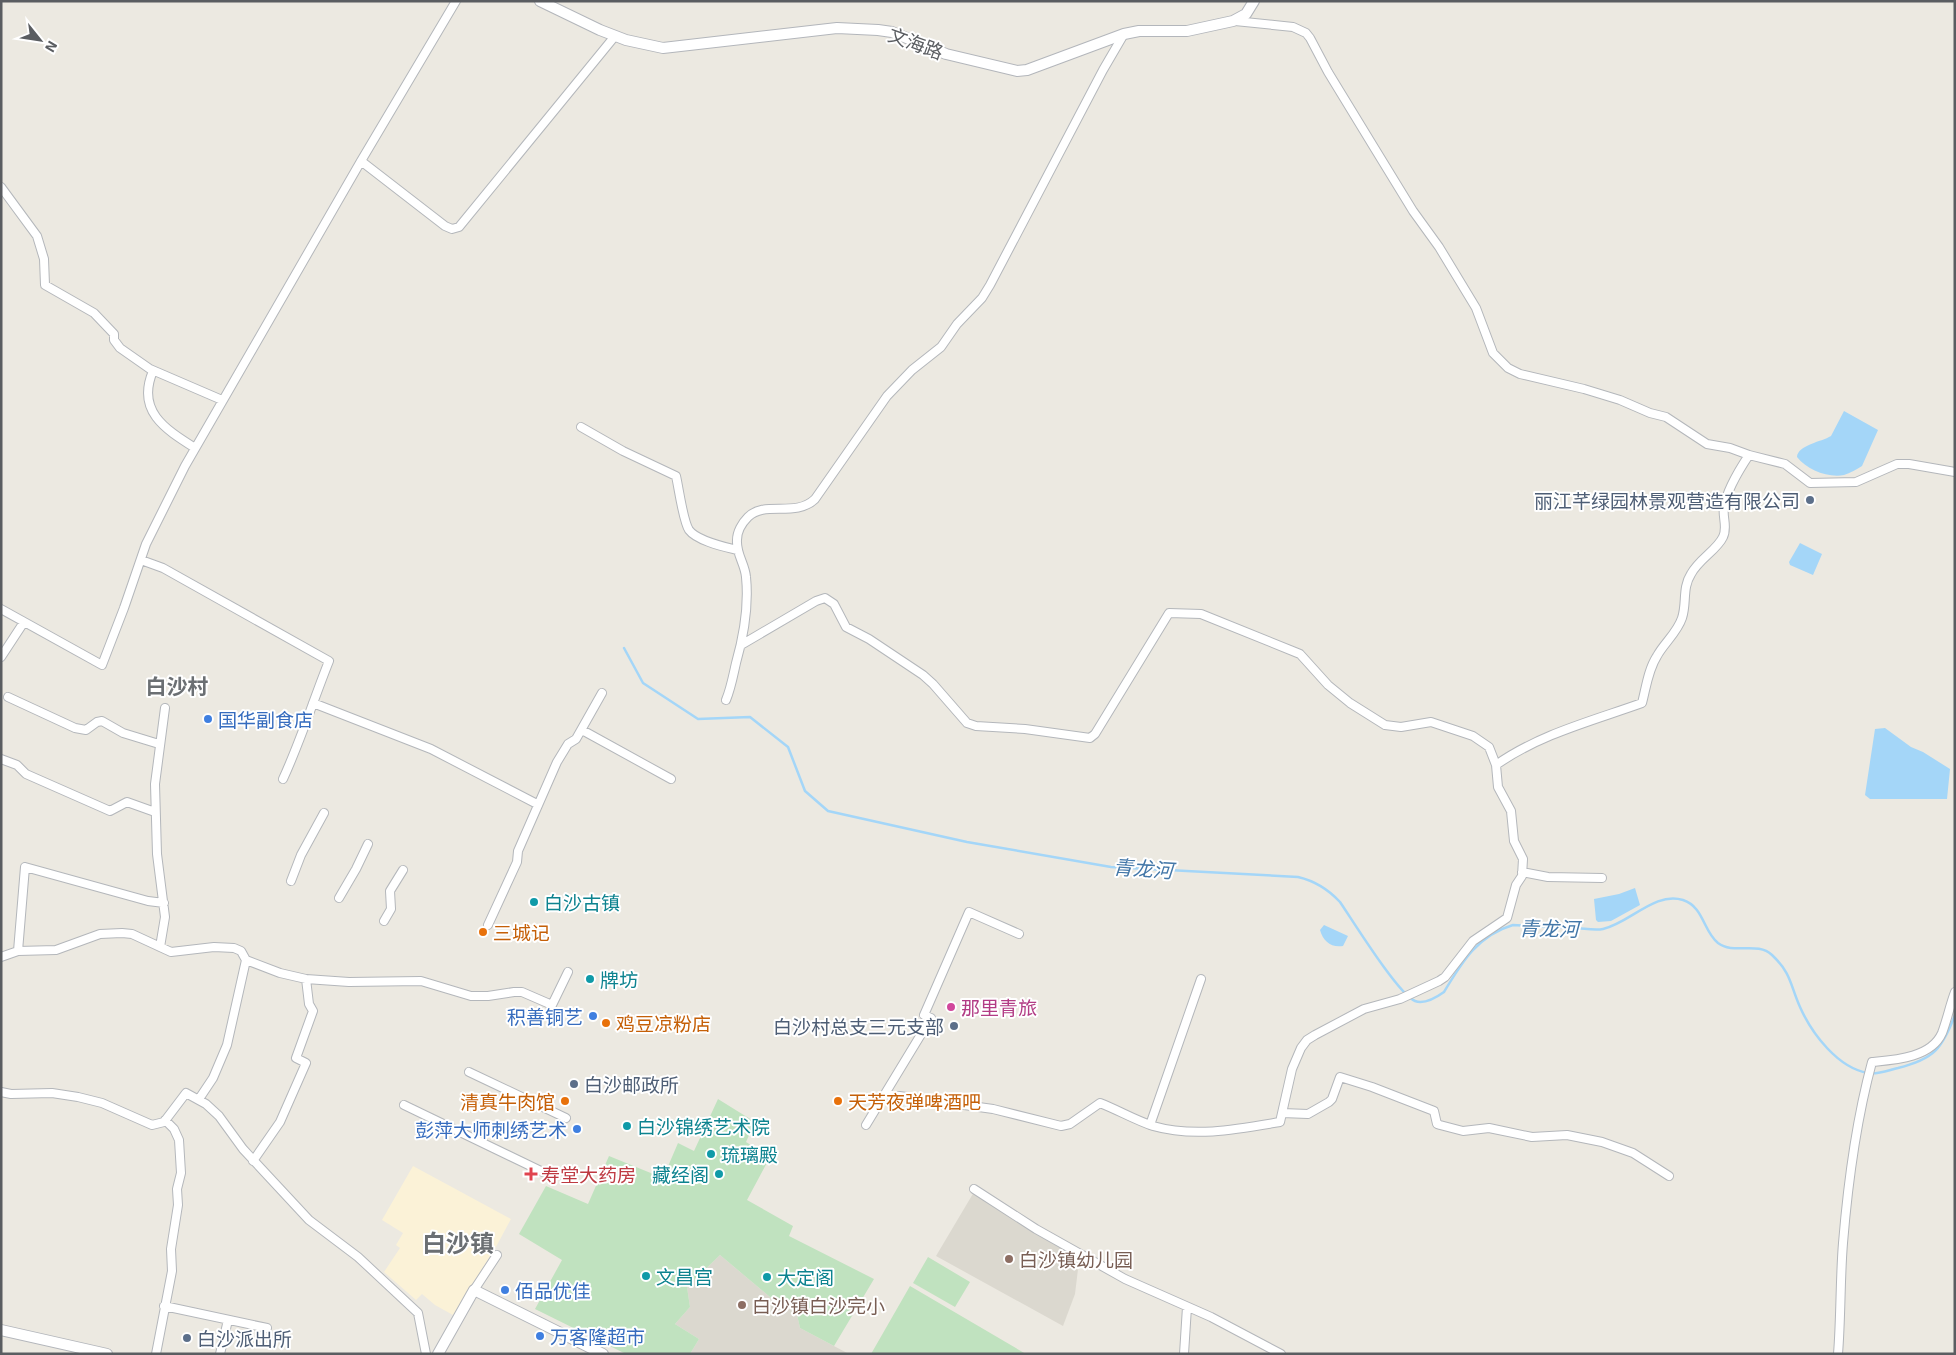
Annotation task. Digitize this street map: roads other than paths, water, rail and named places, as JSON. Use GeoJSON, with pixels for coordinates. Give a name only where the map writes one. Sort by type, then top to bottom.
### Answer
{"type":"FeatureCollection","features":[{"type":"Feature","properties":{"kind":"street"},"geometry":{"type":"LineString","coordinates":[[1,609],[102,665],[141,560],[184,466],[456,1]]}},
{"type":"Feature","properties":{"kind":"street","name":"文海路"},"geometry":{"type":"LineString","coordinates":[[540,1],[615,36],[662,48],[837,28],[878,30],[892,32],[946,54],[1017,71],[1027,70],[1124,34],[1136,32],[1187,32],[1233,21],[1246,14],[1254,1]]}},
{"type":"Feature","properties":{"kind":"street"},"geometry":{"type":"LineString","coordinates":[[1233,21],[1293,27],[1306,32],[1328,72],[1413,211],[1439,247],[1476,308],[1494,353],[1503,364],[1520,374],[1584,389],[1666,417],[1707,444],[1730,448],[1785,464],[1804,480],[1817,483],[1856,482],[1897,464],[1910,464],[1955,472]]}},
{"type":"Feature","properties":{"kind":"street"},"geometry":{"type":"LineString","coordinates":[[726,700],[742,645],[747,610],[746,575],[737,550],[736,538],[740,529],[754,512],[760,510],[798,509],[807,506],[816,499],[887,396],[912,370],[941,347],[962,318],[982,298],[1124,34]]}},
{"type":"Feature","properties":{"kind":"street"},"geometry":{"type":"LineString","coordinates":[[361,161],[445,226],[452,229],[459,227],[615,36]]}},
{"type":"Feature","properties":{"kind":"street"},"geometry":{"type":"LineString","coordinates":[[1,187],[37,236],[44,259],[45,285],[94,312],[114,334],[114,340],[120,348],[153,371],[222,400]]}},
{"type":"Feature","properties":{"kind":"street"},"geometry":{"type":"LineString","coordinates":[[153,371],[148,393],[154,415],[167,430],[194,449]]}},
{"type":"Feature","properties":{"kind":"street"},"geometry":{"type":"LineString","coordinates":[[581,427],[623,451],[676,476],[686,525],[689,530],[697,537],[737,550]]}},
{"type":"Feature","properties":{"kind":"street"},"geometry":{"type":"LineString","coordinates":[[1496,765],[1515,752],[1540,740],[1642,704],[1655,659],[1682,619],[1684,591],[1688,578],[1699,562],[1718,545],[1725,534],[1724,508],[1726,501],[1749,455]]}},
{"type":"Feature","properties":{"kind":"street"},"geometry":{"type":"LineString","coordinates":[[141,560],[163,568],[329,661],[313,703],[312,712],[283,779]]}},
{"type":"Feature","properties":{"kind":"street"},"geometry":{"type":"LineString","coordinates":[[742,645],[816,600],[825,598],[834,604],[846,627],[869,639],[923,675],[970,725],[1090,738],[1169,613],[1194,613],[1300,654],[1328,685],[1350,704],[1385,725],[1398,727],[1431,722],[1473,736],[1489,747],[1496,765],[1497,784],[1511,812],[1514,841],[1524,862],[1507,918],[1473,941],[1444,977],[1400,999],[1364,1009],[1307,1040],[1294,1062],[1280,1122],[1226,1131],[1178,1130],[1150,1124],[1100,1103],[1070,1124],[1061,1126],[993,1109],[885,1094]]}},
{"type":"Feature","properties":{"kind":"street"},"geometry":{"type":"LineString","coordinates":[[1,657],[24,622]]}},
{"type":"Feature","properties":{"kind":"street"},"geometry":{"type":"LineString","coordinates":[[488,925],[517,862],[518,851],[557,762],[568,744],[576,739],[582,730],[602,693]]}},
{"type":"Feature","properties":{"kind":"street"},"geometry":{"type":"LineString","coordinates":[[8,697],[75,728],[86,730],[97,722],[102,721],[123,733],[159,744]]}},
{"type":"Feature","properties":{"kind":"street"},"geometry":{"type":"LineString","coordinates":[[313,703],[398,734],[538,804]]}},
{"type":"Feature","properties":{"kind":"street"},"geometry":{"type":"LineString","coordinates":[[160,947],[165,917],[159,879],[155,784],[165,708]]}},
{"type":"Feature","properties":{"kind":"street"},"geometry":{"type":"LineString","coordinates":[[582,730],[671,779]]}},
{"type":"Feature","properties":{"kind":"street"},"geometry":{"type":"LineString","coordinates":[[1,759],[17,765],[26,774],[110,811],[127,802],[155,812]]}},
{"type":"Feature","properties":{"kind":"street"},"geometry":{"type":"LineString","coordinates":[[291,881],[301,855],[324,814]]}},
{"type":"Feature","properties":{"kind":"street"},"geometry":{"type":"LineString","coordinates":[[339,898],[368,844]]}},
{"type":"Feature","properties":{"kind":"street"},"geometry":{"type":"LineString","coordinates":[[18,951],[25,867],[148,901],[164,903]]}},
{"type":"Feature","properties":{"kind":"street"},"geometry":{"type":"LineString","coordinates":[[384,920],[391,909],[390,891],[403,870]]}},
{"type":"Feature","properties":{"kind":"street"},"geometry":{"type":"LineString","coordinates":[[1522,872],[1548,877],[1602,878]]}},
{"type":"Feature","properties":{"kind":"street"},"geometry":{"type":"LineString","coordinates":[[866,1125],[931,1018],[924,1015],[969,912],[1019,934]]}},
{"type":"Feature","properties":{"kind":"street"},"geometry":{"type":"LineString","coordinates":[[1,958],[18,951],[56,950],[100,934],[132,934],[176,953],[214,946],[228,946],[241,951],[246,960],[280,973],[306,979],[349,982],[421,981],[471,996],[522,992],[552,1005],[568,972]]}},
{"type":"Feature","properties":{"kind":"street"},"geometry":{"type":"LineString","coordinates":[[199,1099],[213,1078],[227,1045],[246,960]]}},
{"type":"Feature","properties":{"kind":"street"},"geometry":{"type":"LineString","coordinates":[[253,1160],[280,1122],[306,1063],[296,1058],[313,1011],[309,1004],[306,979]]}},
{"type":"Feature","properties":{"kind":"street"},"geometry":{"type":"LineString","coordinates":[[1150,1124],[1201,979]]}},
{"type":"Feature","properties":{"kind":"street"},"geometry":{"type":"LineString","coordinates":[[1838,1354],[1843,1238],[1860,1110],[1872,1062],[1886,1061],[1921,1053],[1935,1044],[1942,1033],[1955,992]]}},
{"type":"Feature","properties":{"kind":"street"},"geometry":{"type":"LineString","coordinates":[[469,1072],[566,1118]]}},
{"type":"Feature","properties":{"kind":"street"},"geometry":{"type":"LineString","coordinates":[[1282,1113],[1308,1114],[1329,1102],[1332,1099],[1340,1077],[1434,1111],[1440,1125],[1463,1131],[1489,1128],[1532,1137],[1567,1135],[1602,1142],[1633,1153],[1669,1176]]}},
{"type":"Feature","properties":{"kind":"street"},"geometry":{"type":"LineString","coordinates":[[1,1092],[11,1094],[65,1095],[102,1103],[152,1125],[165,1120],[186,1093],[199,1099],[219,1116],[237,1143],[309,1220],[358,1257],[418,1313],[426,1354]]}},
{"type":"Feature","properties":{"kind":"street"},"geometry":{"type":"LineString","coordinates":[[404,1105],[543,1172]]}},
{"type":"Feature","properties":{"kind":"street"},"geometry":{"type":"LineString","coordinates":[[156,1354],[172,1271],[172,1249],[179,1202],[176,1192],[181,1173],[179,1140],[174,1129],[165,1120]]}},
{"type":"Feature","properties":{"kind":"street"},"geometry":{"type":"LineString","coordinates":[[974,1189],[1036,1229],[1125,1279],[1211,1317],[1281,1354]]}},
{"type":"Feature","properties":{"kind":"street"},"geometry":{"type":"LineString","coordinates":[[439,1353],[474,1290],[497,1255]]}},
{"type":"Feature","properties":{"kind":"street"},"geometry":{"type":"LineString","coordinates":[[474,1290],[603,1354]]}},
{"type":"Feature","properties":{"kind":"street"},"geometry":{"type":"LineString","coordinates":[[164,1306],[267,1328]]}},
{"type":"Feature","properties":{"kind":"street"},"geometry":{"type":"LineString","coordinates":[[1184,1354],[1188,1307]]}},
{"type":"Feature","properties":{"kind":"street"},"geometry":{"type":"LineString","coordinates":[[220,1354],[228,1320]]}},
{"type":"Feature","properties":{"kind":"street"},"geometry":{"type":"LineString","coordinates":[[1,1330],[107,1354]]}},
{"type":"Feature","properties":{"kind":"water"},"geometry":{"type":"Polygon","coordinates":[[[1844,411],[1878,430],[1862,466],[1838,476],[1818,472],[1806,466],[1797,457],[1798,453],[1806,447],[1831,436],[1844,411]]]}},
{"type":"Feature","properties":{"kind":"water"},"geometry":{"type":"Polygon","coordinates":[[[1800,543],[1822,554],[1813,575],[1790,565],[1789,562],[1800,543]]]}},
{"type":"Feature","properties":{"kind":"water"},"geometry":{"type":"Polygon","coordinates":[[[1885,728],[1911,747],[1923,752],[1950,769],[1947,799],[1870,799],[1865,795],[1875,729],[1885,728]]]}},
{"type":"Feature","properties":{"kind":"water"},"geometry":{"type":"Polygon","coordinates":[[[1635,888],[1640,905],[1611,921],[1598,922],[1596,920],[1594,899],[1619,894],[1635,888]]]}},
{"type":"Feature","properties":{"kind":"water"},"geometry":{"type":"Polygon","coordinates":[[[1324,925],[1348,936],[1343,946],[1331,945],[1325,940],[1320,930],[1324,925]]]}},
{"type":"Feature","properties":{"kind":"waterway","name":"青龙河"},"geometry":{"type":"LineString","coordinates":[[624,648],[643,683],[698,719],[750,717],[788,747],[805,791],[828,811],[967,842],[1111,867],[1298,877],[1316,883],[1326,889],[1340,902],[1387,972],[1407,996],[1415,1001],[1427,1001],[1444,992],[1457,970],[1472,951],[1490,935],[1513,925],[1603,929],[1613,926],[1662,900],[1673,898],[1690,903],[1718,943],[1731,948],[1759,949],[1772,955],[1787,974],[1800,1007],[1811,1028],[1836,1057],[1857,1070],[1879,1073],[1920,1061],[1935,1051],[1941,1044],[1955,1015]]}},
{"type":"Feature","properties":{"kind":"place","name":"丽江芊绿园林景观营造有限公司"},"geometry":{"type":"Point","coordinates":[1810,500]}},
{"type":"Feature","properties":{"kind":"place","name":"国华副食店"},"geometry":{"type":"Point","coordinates":[208,719]}},
{"type":"Feature","properties":{"kind":"place","name":"白沙古镇"},"geometry":{"type":"Point","coordinates":[534,902]}},
{"type":"Feature","properties":{"kind":"place","name":"三城记"},"geometry":{"type":"Point","coordinates":[483,932]}},
{"type":"Feature","properties":{"kind":"place","name":"牌坊"},"geometry":{"type":"Point","coordinates":[590,979]}},
{"type":"Feature","properties":{"kind":"place","name":"那里青旅"},"geometry":{"type":"Point","coordinates":[951,1007]}},
{"type":"Feature","properties":{"kind":"place","name":"积善铜艺"},"geometry":{"type":"Point","coordinates":[593,1016]}},
{"type":"Feature","properties":{"kind":"place","name":"鸡豆凉粉店"},"geometry":{"type":"Point","coordinates":[606,1023]}},
{"type":"Feature","properties":{"kind":"place","name":"白沙村总支三元支部"},"geometry":{"type":"Point","coordinates":[954,1026]}},
{"type":"Feature","properties":{"kind":"place","name":"白沙邮政所"},"geometry":{"type":"Point","coordinates":[574,1084]}},
{"type":"Feature","properties":{"kind":"place","name":"清真牛肉馆"},"geometry":{"type":"Point","coordinates":[565,1101]}},
{"type":"Feature","properties":{"kind":"place","name":"天芳夜弹啤酒吧"},"geometry":{"type":"Point","coordinates":[838,1101]}},
{"type":"Feature","properties":{"kind":"place","name":"白沙锦绣艺术院"},"geometry":{"type":"Point","coordinates":[627,1126]}},
{"type":"Feature","properties":{"kind":"place","name":"彭萍大师刺绣艺术"},"geometry":{"type":"Point","coordinates":[577,1129]}},
{"type":"Feature","properties":{"kind":"place","name":"琉璃殿"},"geometry":{"type":"Point","coordinates":[711,1154]}},
{"type":"Feature","properties":{"kind":"place","name":"寿堂大药房"},"geometry":{"type":"Point","coordinates":[531,1174]}},
{"type":"Feature","properties":{"kind":"place","name":"藏经阁"},"geometry":{"type":"Point","coordinates":[719,1174]}},
{"type":"Feature","properties":{"kind":"place","name":"白沙镇幼儿园"},"geometry":{"type":"Point","coordinates":[1009,1259]}},
{"type":"Feature","properties":{"kind":"place","name":"文昌宫"},"geometry":{"type":"Point","coordinates":[646,1276]}},
{"type":"Feature","properties":{"kind":"place","name":"大定阁"},"geometry":{"type":"Point","coordinates":[767,1277]}},
{"type":"Feature","properties":{"kind":"place","name":"佰品优佳"},"geometry":{"type":"Point","coordinates":[505,1290]}},
{"type":"Feature","properties":{"kind":"place","name":"白沙镇白沙完小"},"geometry":{"type":"Point","coordinates":[742,1305]}},
{"type":"Feature","properties":{"kind":"place","name":"万客隆超市"},"geometry":{"type":"Point","coordinates":[540,1336]}},
{"type":"Feature","properties":{"kind":"place","name":"白沙派出所"},"geometry":{"type":"Point","coordinates":[187,1338]}},
{"type":"Feature","properties":{"kind":"district","name":"白沙村"},"geometry":{"type":"Point","coordinates":[177,685]}},
{"type":"Feature","properties":{"kind":"district","name":"白沙镇"},"geometry":{"type":"Point","coordinates":[458,1242]}}]}
